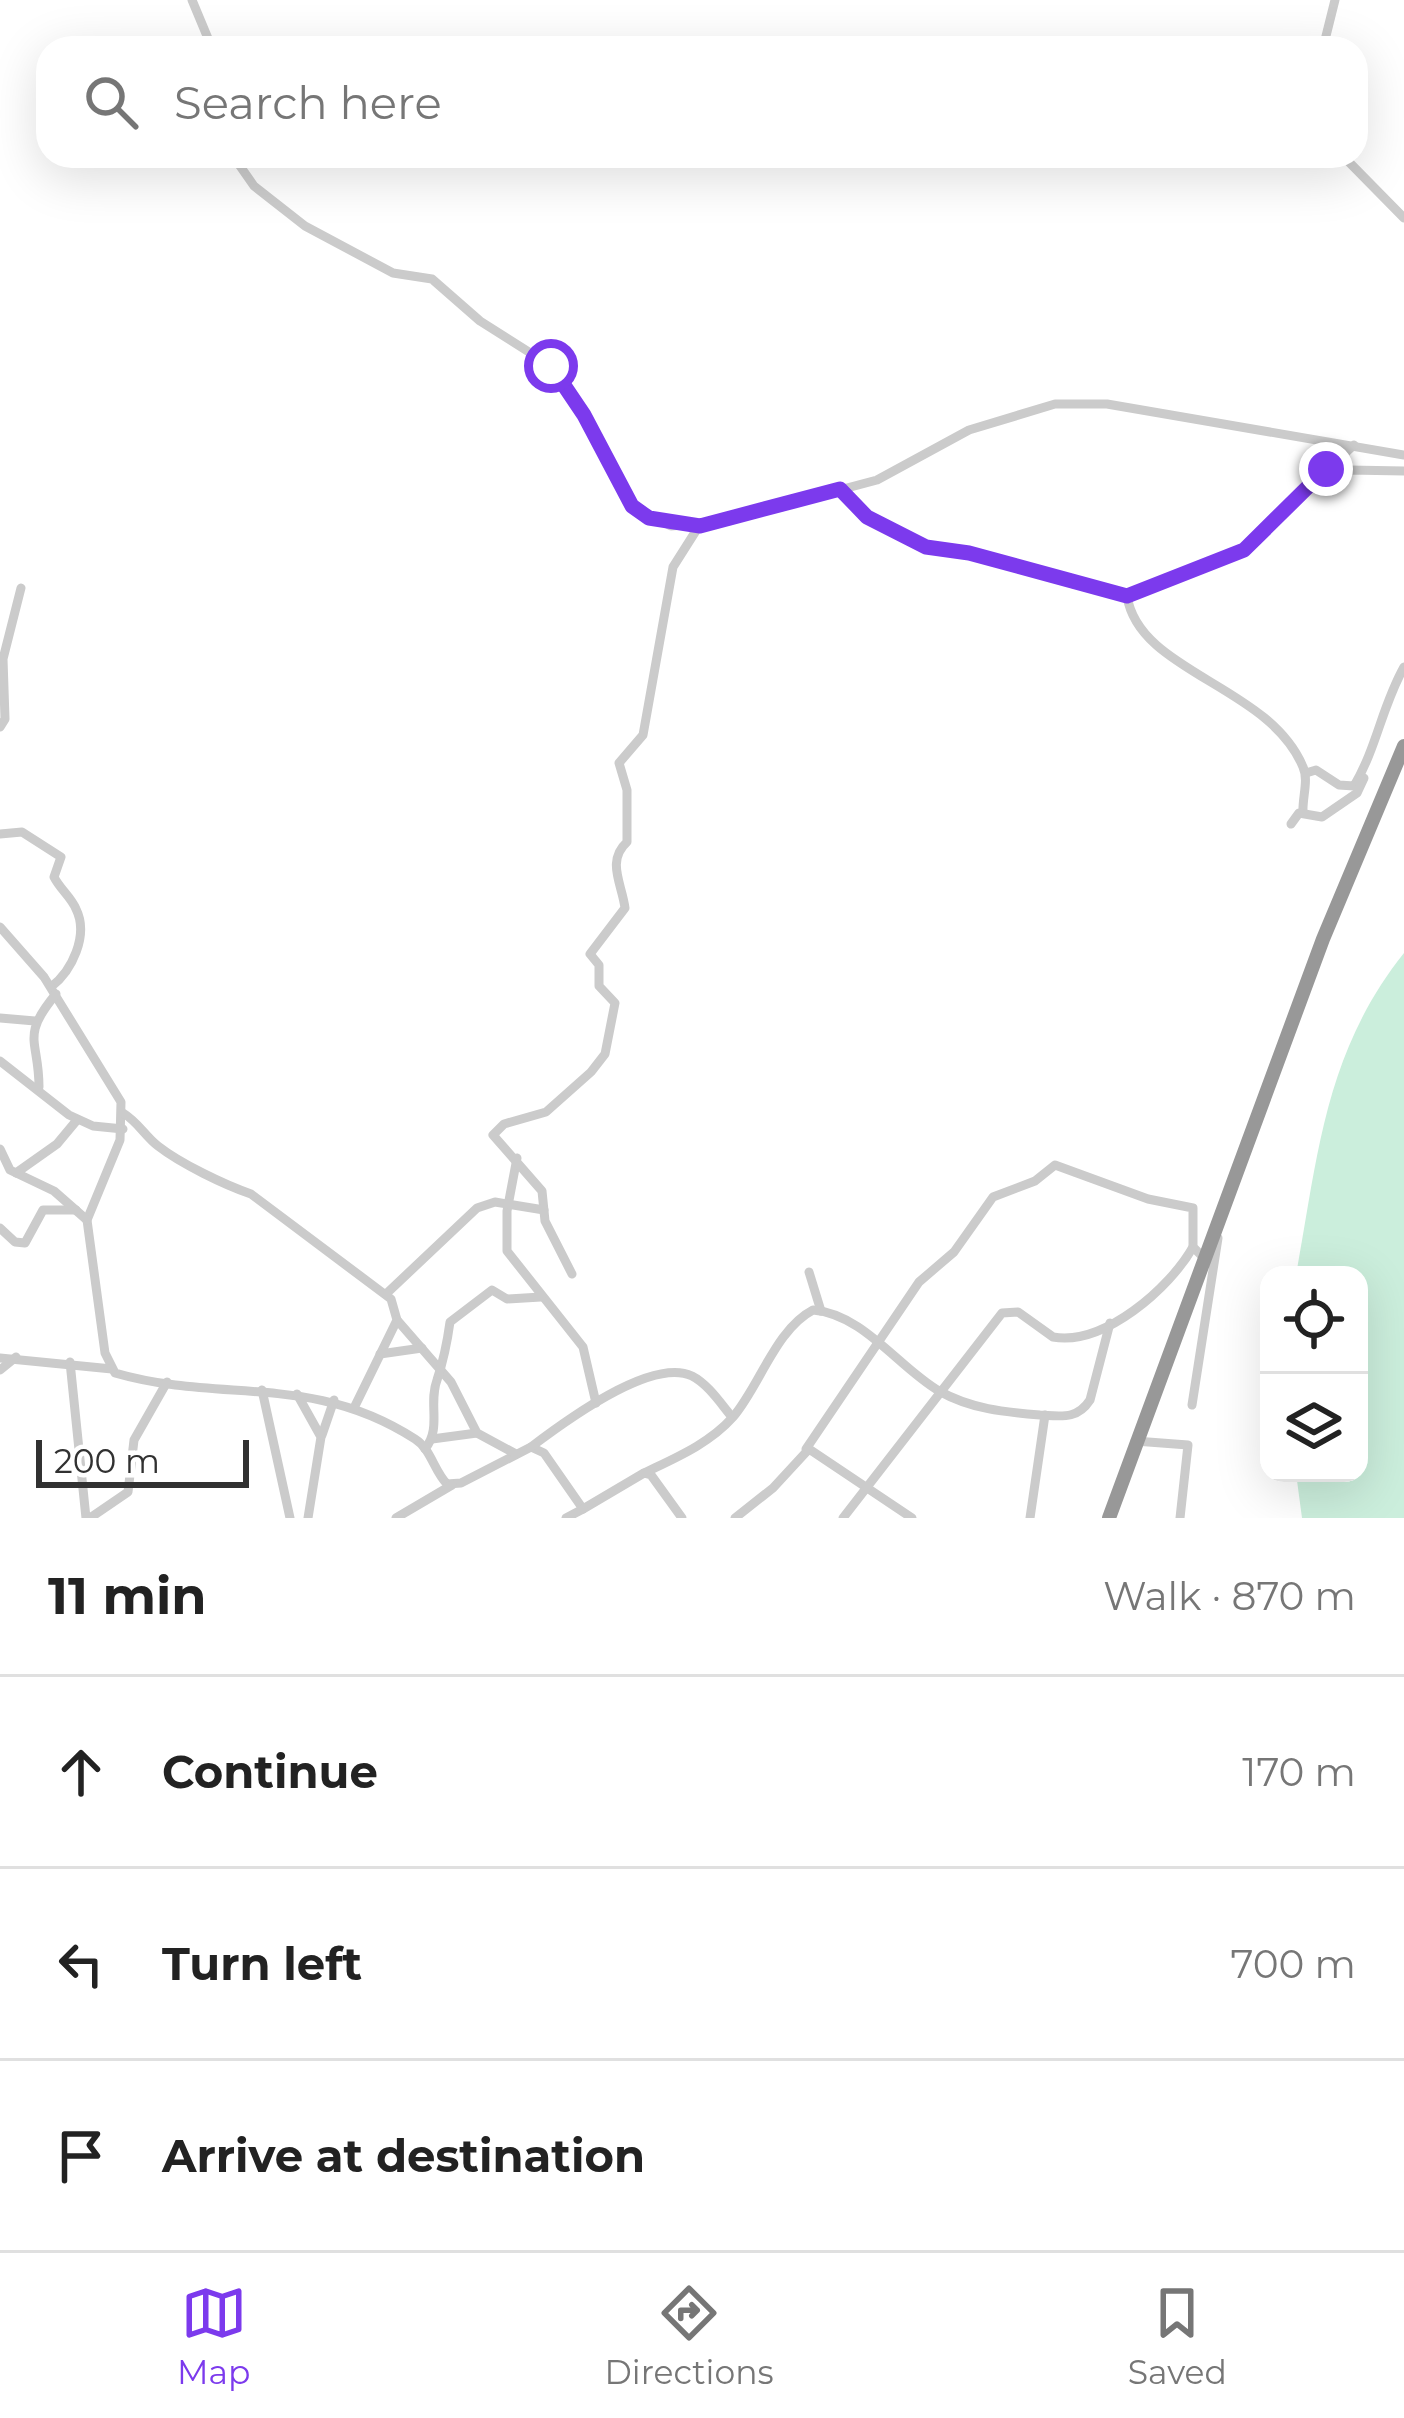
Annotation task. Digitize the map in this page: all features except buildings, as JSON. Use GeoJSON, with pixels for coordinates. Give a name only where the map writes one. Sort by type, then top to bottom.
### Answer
{"type":"FeatureCollection","features":[{"type":"Feature","properties":{"kind":"highway"},"geometry":{"type":"LineString","coordinates":[[1109,1518],[1199,1252],[1221,1215],[1323,939],[1404,746]]}},
{"type":"Feature","properties":{"kind":"street"},"geometry":{"type":"LineString","coordinates":[[192,0],[207,36]]}},
{"type":"Feature","properties":{"kind":"street"},"geometry":{"type":"LineString","coordinates":[[1326,36],[1335,0]]}},
{"type":"Feature","properties":{"kind":"street"},"geometry":{"type":"LineString","coordinates":[[241,168],[254,186],[305,226],[393,273],[432,279],[480,321],[543,359],[584,415],[632,506],[671,526],[700,526],[877,480],[969,430],[1055,404],[1107,404],[1201,424],[1404,455]]}},
{"type":"Feature","properties":{"kind":"street"},"geometry":{"type":"LineString","coordinates":[[1355,168],[1404,218]]}},
{"type":"Feature","properties":{"kind":"street"},"geometry":{"type":"LineString","coordinates":[[840,489],[867,517],[926,547],[969,553],[1127,596],[1244,550],[1354,445]]}},
{"type":"Feature","properties":{"kind":"street"},"geometry":{"type":"LineString","coordinates":[[1317,479],[1348,470],[1404,471]]}},
{"type":"Feature","properties":{"kind":"street"},"geometry":{"type":"LineString","coordinates":[[572,1274],[551,1238],[542,1191],[493,1137],[499,1127],[551,1109],[604,1054],[615,1003],[598,986],[598,965],[590,954],[592,945],[625,908],[616,870],[618,851],[627,842],[627,788],[619,763],[644,735],[674,567],[700,526]]}},
{"type":"Feature","properties":{"kind":"street"},"geometry":{"type":"LineString","coordinates":[[0,727],[5,719],[3,658],[21,588]]}},
{"type":"Feature","properties":{"kind":"street"},"geometry":{"type":"LineString","coordinates":[[1127,596],[1130,611],[1145,633],[1194,674],[1261,710],[1306,773],[1303,813],[1292,824]]}},
{"type":"Feature","properties":{"kind":"street"},"geometry":{"type":"LineString","coordinates":[[1303,813],[1319,818],[1353,796],[1379,739],[1387,698],[1404,667]]}},
{"type":"Feature","properties":{"kind":"street"},"geometry":{"type":"LineString","coordinates":[[1306,773],[1320,770],[1340,785],[1354,786],[1379,739]]}},
{"type":"Feature","properties":{"kind":"street"},"geometry":{"type":"LineString","coordinates":[[0,834],[22,832],[61,857],[54,878],[72,901],[81,926],[69,968],[35,1021],[32,1046],[39,1087]]}},
{"type":"Feature","properties":{"kind":"street"},"geometry":{"type":"LineString","coordinates":[[0,927],[53,990],[114,1086],[123,1113],[123,1129],[87,1220],[112,1369]]}},
{"type":"Feature","properties":{"kind":"street"},"geometry":{"type":"LineString","coordinates":[[0,1018],[35,1021]]}},
{"type":"Feature","properties":{"kind":"street"},"geometry":{"type":"LineString","coordinates":[[0,1060],[77,1120],[123,1129]]}},
{"type":"Feature","properties":{"kind":"street"},"geometry":{"type":"LineString","coordinates":[[123,1113],[157,1146],[212,1174],[224,1186],[251,1194],[386,1294],[397,1320],[442,1371],[477,1433],[516,1454]]}},
{"type":"Feature","properties":{"kind":"street"},"geometry":{"type":"LineString","coordinates":[[16,1173],[57,1144],[77,1120]]}},
{"type":"Feature","properties":{"kind":"street"},"geometry":{"type":"LineString","coordinates":[[0,1149],[7,1167],[54,1191],[87,1220]]}},
{"type":"Feature","properties":{"kind":"street"},"geometry":{"type":"LineString","coordinates":[[517,1159],[508,1204],[507,1251],[583,1347],[596,1403]]}},
{"type":"Feature","properties":{"kind":"street"},"geometry":{"type":"LineString","coordinates":[[735,1518],[773,1488],[806,1449],[919,1282],[954,1252],[993,1197],[1040,1179],[1058,1164],[1148,1199],[1192,1208],[1199,1252],[1164,1291],[1110,1323],[1062,1339],[1007,1311],[968,1352],[943,1393],[843,1518]]}},
{"type":"Feature","properties":{"kind":"street"},"geometry":{"type":"LineString","coordinates":[[386,1294],[477,1208],[495,1202],[544,1210]]}},
{"type":"Feature","properties":{"kind":"street"},"geometry":{"type":"LineString","coordinates":[[0,1228],[15,1242],[25,1243],[43,1210],[76,1210]]}},
{"type":"Feature","properties":{"kind":"street"},"geometry":{"type":"LineString","coordinates":[[1192,1405],[1221,1215]]}},
{"type":"Feature","properties":{"kind":"street"},"geometry":{"type":"LineString","coordinates":[[808,1272],[821,1310],[879,1345],[943,1393],[1000,1412],[1066,1417],[1085,1409],[1098,1381],[1110,1323]]}},
{"type":"Feature","properties":{"kind":"street"},"geometry":{"type":"LineString","coordinates":[[425,1449],[433,1439],[435,1386],[451,1344],[448,1325],[486,1292],[495,1291],[510,1300],[541,1297]]}},
{"type":"Feature","properties":{"kind":"street"},"geometry":{"type":"LineString","coordinates":[[566,1518],[700,1444],[732,1417],[804,1314],[821,1310]]}},
{"type":"Feature","properties":{"kind":"street"},"geometry":{"type":"LineString","coordinates":[[354,1408],[397,1320]]}},
{"type":"Feature","properties":{"kind":"street"},"geometry":{"type":"LineString","coordinates":[[380,1354],[422,1348]]}},
{"type":"Feature","properties":{"kind":"street"},"geometry":{"type":"LineString","coordinates":[[0,1370],[16,1357]]}},
{"type":"Feature","properties":{"kind":"street"},"geometry":{"type":"LineString","coordinates":[[0,1358],[70,1362],[167,1382],[334,1400],[415,1439],[441,1478],[452,1485]]}},
{"type":"Feature","properties":{"kind":"street"},"geometry":{"type":"LineString","coordinates":[[70,1362],[88,1518],[128,1492],[134,1439],[167,1382]]}},
{"type":"Feature","properties":{"kind":"street"},"geometry":{"type":"LineString","coordinates":[[397,1518],[658,1372],[693,1377],[732,1417]]}},
{"type":"Feature","properties":{"kind":"street"},"geometry":{"type":"LineString","coordinates":[[262,1390],[290,1518]]}},
{"type":"Feature","properties":{"kind":"street"},"geometry":{"type":"LineString","coordinates":[[296,1393],[321,1437]]}},
{"type":"Feature","properties":{"kind":"street"},"geometry":{"type":"LineString","coordinates":[[308,1518],[321,1437],[334,1400]]}},
{"type":"Feature","properties":{"kind":"street"},"geometry":{"type":"LineString","coordinates":[[1030,1518],[1045,1415]]}},
{"type":"Feature","properties":{"kind":"street"},"geometry":{"type":"LineString","coordinates":[[415,1439],[477,1433]]}},
{"type":"Feature","properties":{"kind":"street"},"geometry":{"type":"LineString","coordinates":[[1135,1441],[1188,1445],[1180,1518]]}},
{"type":"Feature","properties":{"kind":"street"},"geometry":{"type":"LineString","coordinates":[[531,1447],[544,1453],[583,1509]]}},
{"type":"Feature","properties":{"kind":"street"},"geometry":{"type":"LineString","coordinates":[[806,1449],[912,1518]]}},
{"type":"Feature","properties":{"kind":"street"},"geometry":{"type":"LineString","coordinates":[[644,1473],[658,1481],[682,1518]]}},
{"type":"Feature","properties":{"kind":"shaded area"},"geometry":{"type":"Polygon","coordinates":[[[1404,953],[1404,1518],[1302,1518],[1297,1482],[1368,1482],[1368,1266],[1298,1266],[1329,1106],[1357,1028],[1404,953]]]}},
{"type":"Feature","properties":{"kind":"route"},"geometry":{"type":"LineString","coordinates":[[551,366],[584,415],[632,506],[649,518],[671,526],[700,526],[840,489],[867,517],[926,547],[969,553],[1127,596],[1257,542],[1326,469]]}}]}
